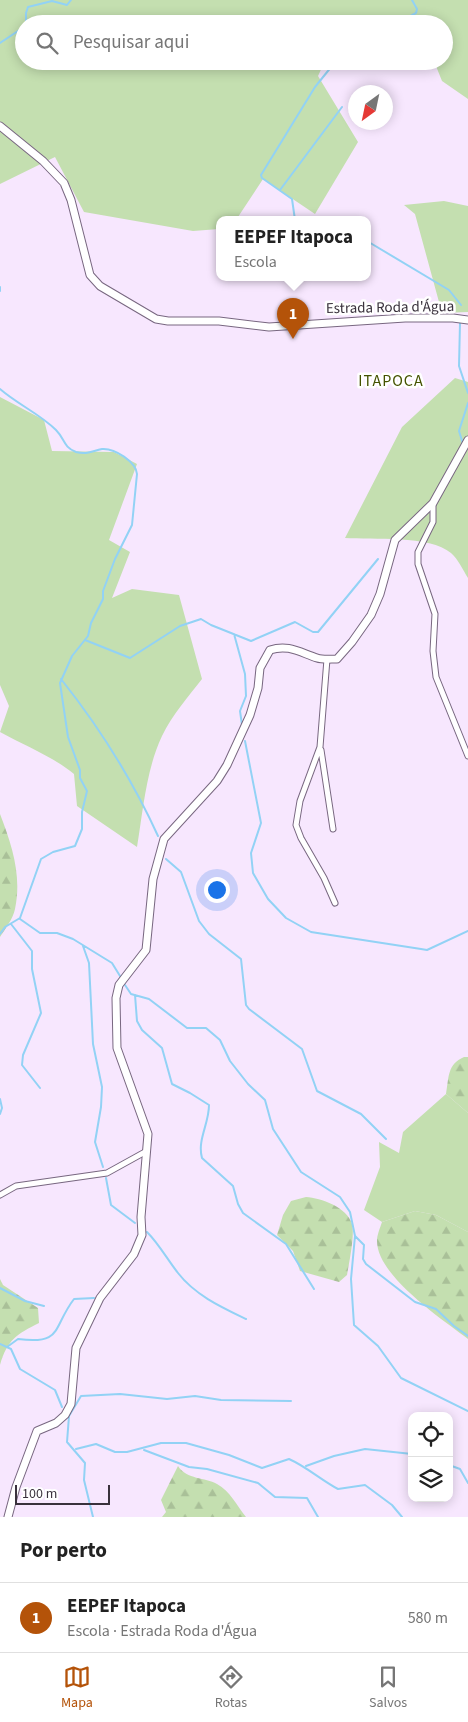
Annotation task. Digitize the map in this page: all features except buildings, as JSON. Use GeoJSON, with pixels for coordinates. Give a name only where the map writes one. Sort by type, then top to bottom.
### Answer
{"type":"FeatureCollection","features":[{"type":"Feature","properties":{"kind":"street","name":"Estrada Roda d'Água"},"geometry":{"type":"LineString","coordinates":[[0,126],[47,165],[64,184],[71,200],[90,275],[107,291],[156,319],[168,321],[220,320],[269,327],[405,318],[454,318],[468,320]]}},
{"type":"Feature","properties":{"kind":"street"},"geometry":{"type":"LineString","coordinates":[[8,1517],[16,1487],[37,1430],[56,1424],[66,1415],[71,1404],[76,1348],[100,1298],[134,1254],[142,1235],[145,1152],[148,1134],[117,1048],[116,998],[119,986],[146,950],[153,879],[164,839],[217,781],[227,765],[250,715],[258,688],[260,668],[270,650],[279,647],[291,647],[319,659],[337,659],[371,615],[380,594],[395,540],[433,503],[468,440]]}},
{"type":"Feature","properties":{"kind":"street"},"geometry":{"type":"LineString","coordinates":[[433,503],[433,522],[418,552],[418,564],[434,610],[433,660],[436,677],[468,756]]}},
{"type":"Feature","properties":{"kind":"street"},"geometry":{"type":"LineString","coordinates":[[327,659],[320,747],[333,830]]}},
{"type":"Feature","properties":{"kind":"street"},"geometry":{"type":"LineString","coordinates":[[320,747],[300,801],[296,825],[299,835],[324,878],[335,903]]}},
{"type":"Feature","properties":{"kind":"street"},"geometry":{"type":"LineString","coordinates":[[0,1195],[16,1186],[106,1173],[145,1152]]}},
{"type":"Feature","properties":{"kind":"green space"},"geometry":{"type":"Polygon","coordinates":[[[0,0],[468,0],[468,99],[442,81],[438,70],[453,70],[453,15],[15,15],[15,70],[321,70],[318,76],[348,126],[348,130],[351,130],[358,142],[315,214],[263,179],[239,216],[216,216],[216,229],[193,231],[84,212],[55,157],[0,184],[0,0]]]}},
{"type":"Feature","properties":{"kind":"green space"},"geometry":{"type":"Polygon","coordinates":[[[444,201],[468,206],[468,312],[442,313],[415,214],[404,205],[444,201]]]}},
{"type":"Feature","properties":{"kind":"green space"},"geometry":{"type":"Polygon","coordinates":[[[455,378],[468,382],[468,578],[454,555],[442,547],[415,541],[345,538],[402,427],[455,378]]]}},
{"type":"Feature","properties":{"kind":"green space"},"geometry":{"type":"Polygon","coordinates":[[[0,397],[44,420],[52,451],[114,452],[137,464],[109,540],[130,552],[112,598],[132,589],[179,595],[202,679],[180,706],[162,736],[152,763],[137,847],[77,806],[74,774],[48,756],[0,732],[9,706],[0,685],[0,397]]]}},
{"type":"Feature","properties":{"kind":"green space"},"geometry":{"type":"Polygon","coordinates":[[[0,814],[15,861],[17,897],[14,913],[0,937],[0,814]]]}},
{"type":"Feature","properties":{"kind":"green space"},"geometry":{"type":"Polygon","coordinates":[[[464,1057],[468,1057],[468,1113],[446,1094],[450,1072],[454,1063],[464,1057]]]}},
{"type":"Feature","properties":{"kind":"green space"},"geometry":{"type":"Polygon","coordinates":[[[446,1094],[468,1113],[468,1232],[436,1215],[415,1211],[382,1222],[364,1210],[380,1167],[379,1142],[399,1153],[403,1132],[446,1094]]]}},
{"type":"Feature","properties":{"kind":"green space"},"geometry":{"type":"Polygon","coordinates":[[[306,1197],[333,1204],[345,1213],[352,1224],[352,1242],[347,1275],[339,1282],[300,1271],[293,1251],[277,1235],[283,1215],[291,1201],[306,1197]]]}},
{"type":"Feature","properties":{"kind":"green space"},"geometry":{"type":"Polygon","coordinates":[[[415,1211],[436,1215],[468,1232],[468,1339],[413,1296],[388,1268],[380,1254],[377,1239],[382,1222],[415,1211]]]}},
{"type":"Feature","properties":{"kind":"green space"},"geometry":{"type":"Polygon","coordinates":[[[0,1279],[3,1285],[38,1308],[39,1323],[14,1339],[6,1349],[0,1365],[0,1279]]]}},
{"type":"Feature","properties":{"kind":"green space"},"geometry":{"type":"Polygon","coordinates":[[[178,1466],[186,1474],[222,1487],[246,1517],[162,1517],[166,1512],[161,1500],[178,1466]]]}},
{"type":"Feature","properties":{"kind":"waterway"},"geometry":{"type":"LineString","coordinates":[[26,15],[28,7],[52,1],[67,5],[71,0]]}},
{"type":"Feature","properties":{"kind":"waterway"},"geometry":{"type":"LineString","coordinates":[[412,0],[417,9],[416,13],[412,15]]}},
{"type":"Feature","properties":{"kind":"waterway"},"geometry":{"type":"LineString","coordinates":[[0,43],[15,33]]}},
{"type":"Feature","properties":{"kind":"waterway"},"geometry":{"type":"LineString","coordinates":[[294,216],[292,199],[262,178],[261,175],[315,87],[329,70]]}},
{"type":"Feature","properties":{"kind":"waterway"},"geometry":{"type":"LineString","coordinates":[[280,190],[342,107]]}},
{"type":"Feature","properties":{"kind":"waterway"},"geometry":{"type":"LineString","coordinates":[[371,243],[449,290],[461,305]]}},
{"type":"Feature","properties":{"kind":"waterway"},"geometry":{"type":"LineString","coordinates":[[460,323],[459,366],[468,393]]}},
{"type":"Feature","properties":{"kind":"waterway"},"geometry":{"type":"LineString","coordinates":[[0,389],[50,424],[72,450],[83,453],[107,449],[119,453],[133,465],[137,474],[132,525],[115,559],[103,591],[103,599],[91,623],[88,636],[72,656],[60,683],[68,737],[80,770],[80,778],[87,791],[82,812],[82,829],[75,846],[53,852],[41,859],[20,918],[5,927],[0,934]]}},
{"type":"Feature","properties":{"kind":"waterway"},"geometry":{"type":"LineString","coordinates":[[463,444],[459,431],[468,403]]}},
{"type":"Feature","properties":{"kind":"waterway"},"geometry":{"type":"LineString","coordinates":[[85,640],[130,658],[180,626],[201,619],[251,641],[295,622],[313,632],[318,632],[378,559]]}},
{"type":"Feature","properties":{"kind":"waterway"},"geometry":{"type":"LineString","coordinates":[[234,634],[245,674],[246,696],[240,711],[242,725]]}},
{"type":"Feature","properties":{"kind":"waterway"},"geometry":{"type":"LineString","coordinates":[[61,679],[89,716],[114,754],[158,836]]}},
{"type":"Feature","properties":{"kind":"waterway"},"geometry":{"type":"LineString","coordinates":[[245,741],[261,823],[251,853],[253,873],[268,899],[286,918],[311,932],[427,950],[468,931]]}},
{"type":"Feature","properties":{"kind":"waterway"},"geometry":{"type":"LineString","coordinates":[[166,859],[181,872],[199,921],[209,934],[241,959],[246,1005],[249,1009],[302,1049],[317,1091],[361,1114],[386,1139]]}},
{"type":"Feature","properties":{"kind":"waterway"},"geometry":{"type":"LineString","coordinates":[[20,919],[40,933],[57,933],[73,939],[112,963],[120,976]]}},
{"type":"Feature","properties":{"kind":"waterway"},"geometry":{"type":"LineString","coordinates":[[11,924],[32,951],[32,969],[41,1013],[23,1055],[22,1065],[40,1088]]}},
{"type":"Feature","properties":{"kind":"waterway"},"geometry":{"type":"LineString","coordinates":[[83,946],[89,963],[93,1044],[102,1087],[101,1107],[95,1142],[103,1167]]}},
{"type":"Feature","properties":{"kind":"waterway"},"geometry":{"type":"LineString","coordinates":[[125,985],[131,994],[149,999],[187,1028],[206,1028],[220,1040],[230,1061],[248,1084],[265,1100],[273,1129],[301,1172],[340,1197],[350,1212],[355,1236],[351,1279],[354,1325],[378,1346],[401,1378],[468,1411]]}},
{"type":"Feature","properties":{"kind":"waterway"},"geometry":{"type":"LineString","coordinates":[[135,995],[137,1021],[142,1030],[162,1048],[172,1084],[209,1105],[201,1145],[202,1158],[233,1186],[238,1204],[243,1213],[286,1244],[314,1289]]}},
{"type":"Feature","properties":{"kind":"waterway"},"geometry":{"type":"LineString","coordinates":[[0,1099],[2,1108],[0,1114]]}},
{"type":"Feature","properties":{"kind":"waterway"},"geometry":{"type":"LineString","coordinates":[[106,1178],[111,1205],[135,1223]]}},
{"type":"Feature","properties":{"kind":"waterway"},"geometry":{"type":"LineString","coordinates":[[147,1232],[178,1273],[192,1288],[218,1305],[246,1319]]}},
{"type":"Feature","properties":{"kind":"waterway"},"geometry":{"type":"LineString","coordinates":[[355,1236],[364,1245],[363,1259],[366,1264],[415,1302],[436,1309],[468,1336]]}},
{"type":"Feature","properties":{"kind":"waterway"},"geometry":{"type":"LineString","coordinates":[[0,1288],[25,1301],[44,1306]]}},
{"type":"Feature","properties":{"kind":"waterway"},"geometry":{"type":"LineString","coordinates":[[7,1347],[18,1339],[32,1340],[50,1337],[55,1332],[74,1299],[94,1298]]}},
{"type":"Feature","properties":{"kind":"waterway"},"geometry":{"type":"LineString","coordinates":[[0,1344],[11,1349],[20,1369],[55,1390],[62,1407]]}},
{"type":"Feature","properties":{"kind":"waterway"},"geometry":{"type":"LineString","coordinates":[[93,1517],[84,1480],[85,1463],[67,1442],[69,1416],[81,1396],[120,1394],[167,1399],[195,1396],[221,1400],[291,1401]]}},
{"type":"Feature","properties":{"kind":"waterway"},"geometry":{"type":"LineString","coordinates":[[76,1449],[96,1444],[115,1452],[127,1452],[161,1443],[186,1443],[229,1455],[262,1468],[289,1459],[338,1489],[365,1485],[392,1505],[402,1517]]}},
{"type":"Feature","properties":{"kind":"waterway"},"geometry":{"type":"LineString","coordinates":[[306,1466],[334,1456],[365,1449],[408,1454]]}},
{"type":"Feature","properties":{"kind":"waterway"},"geometry":{"type":"LineString","coordinates":[[144,1450],[189,1467],[207,1469],[258,1483],[275,1497],[307,1498],[318,1517]]}},
{"type":"Feature","properties":{"kind":"waterway"},"geometry":{"type":"LineString","coordinates":[[453,1466],[460,1469],[468,1483]]}},
{"type":"Feature","properties":{"kind":"place","name":"EEPEF Itapoca"},"geometry":{"type":"Point","coordinates":[293,339]}},
{"type":"Feature","properties":{"kind":"district","name":"ITAPOCA"},"geometry":{"type":"Point","coordinates":[391,380]}}]}
